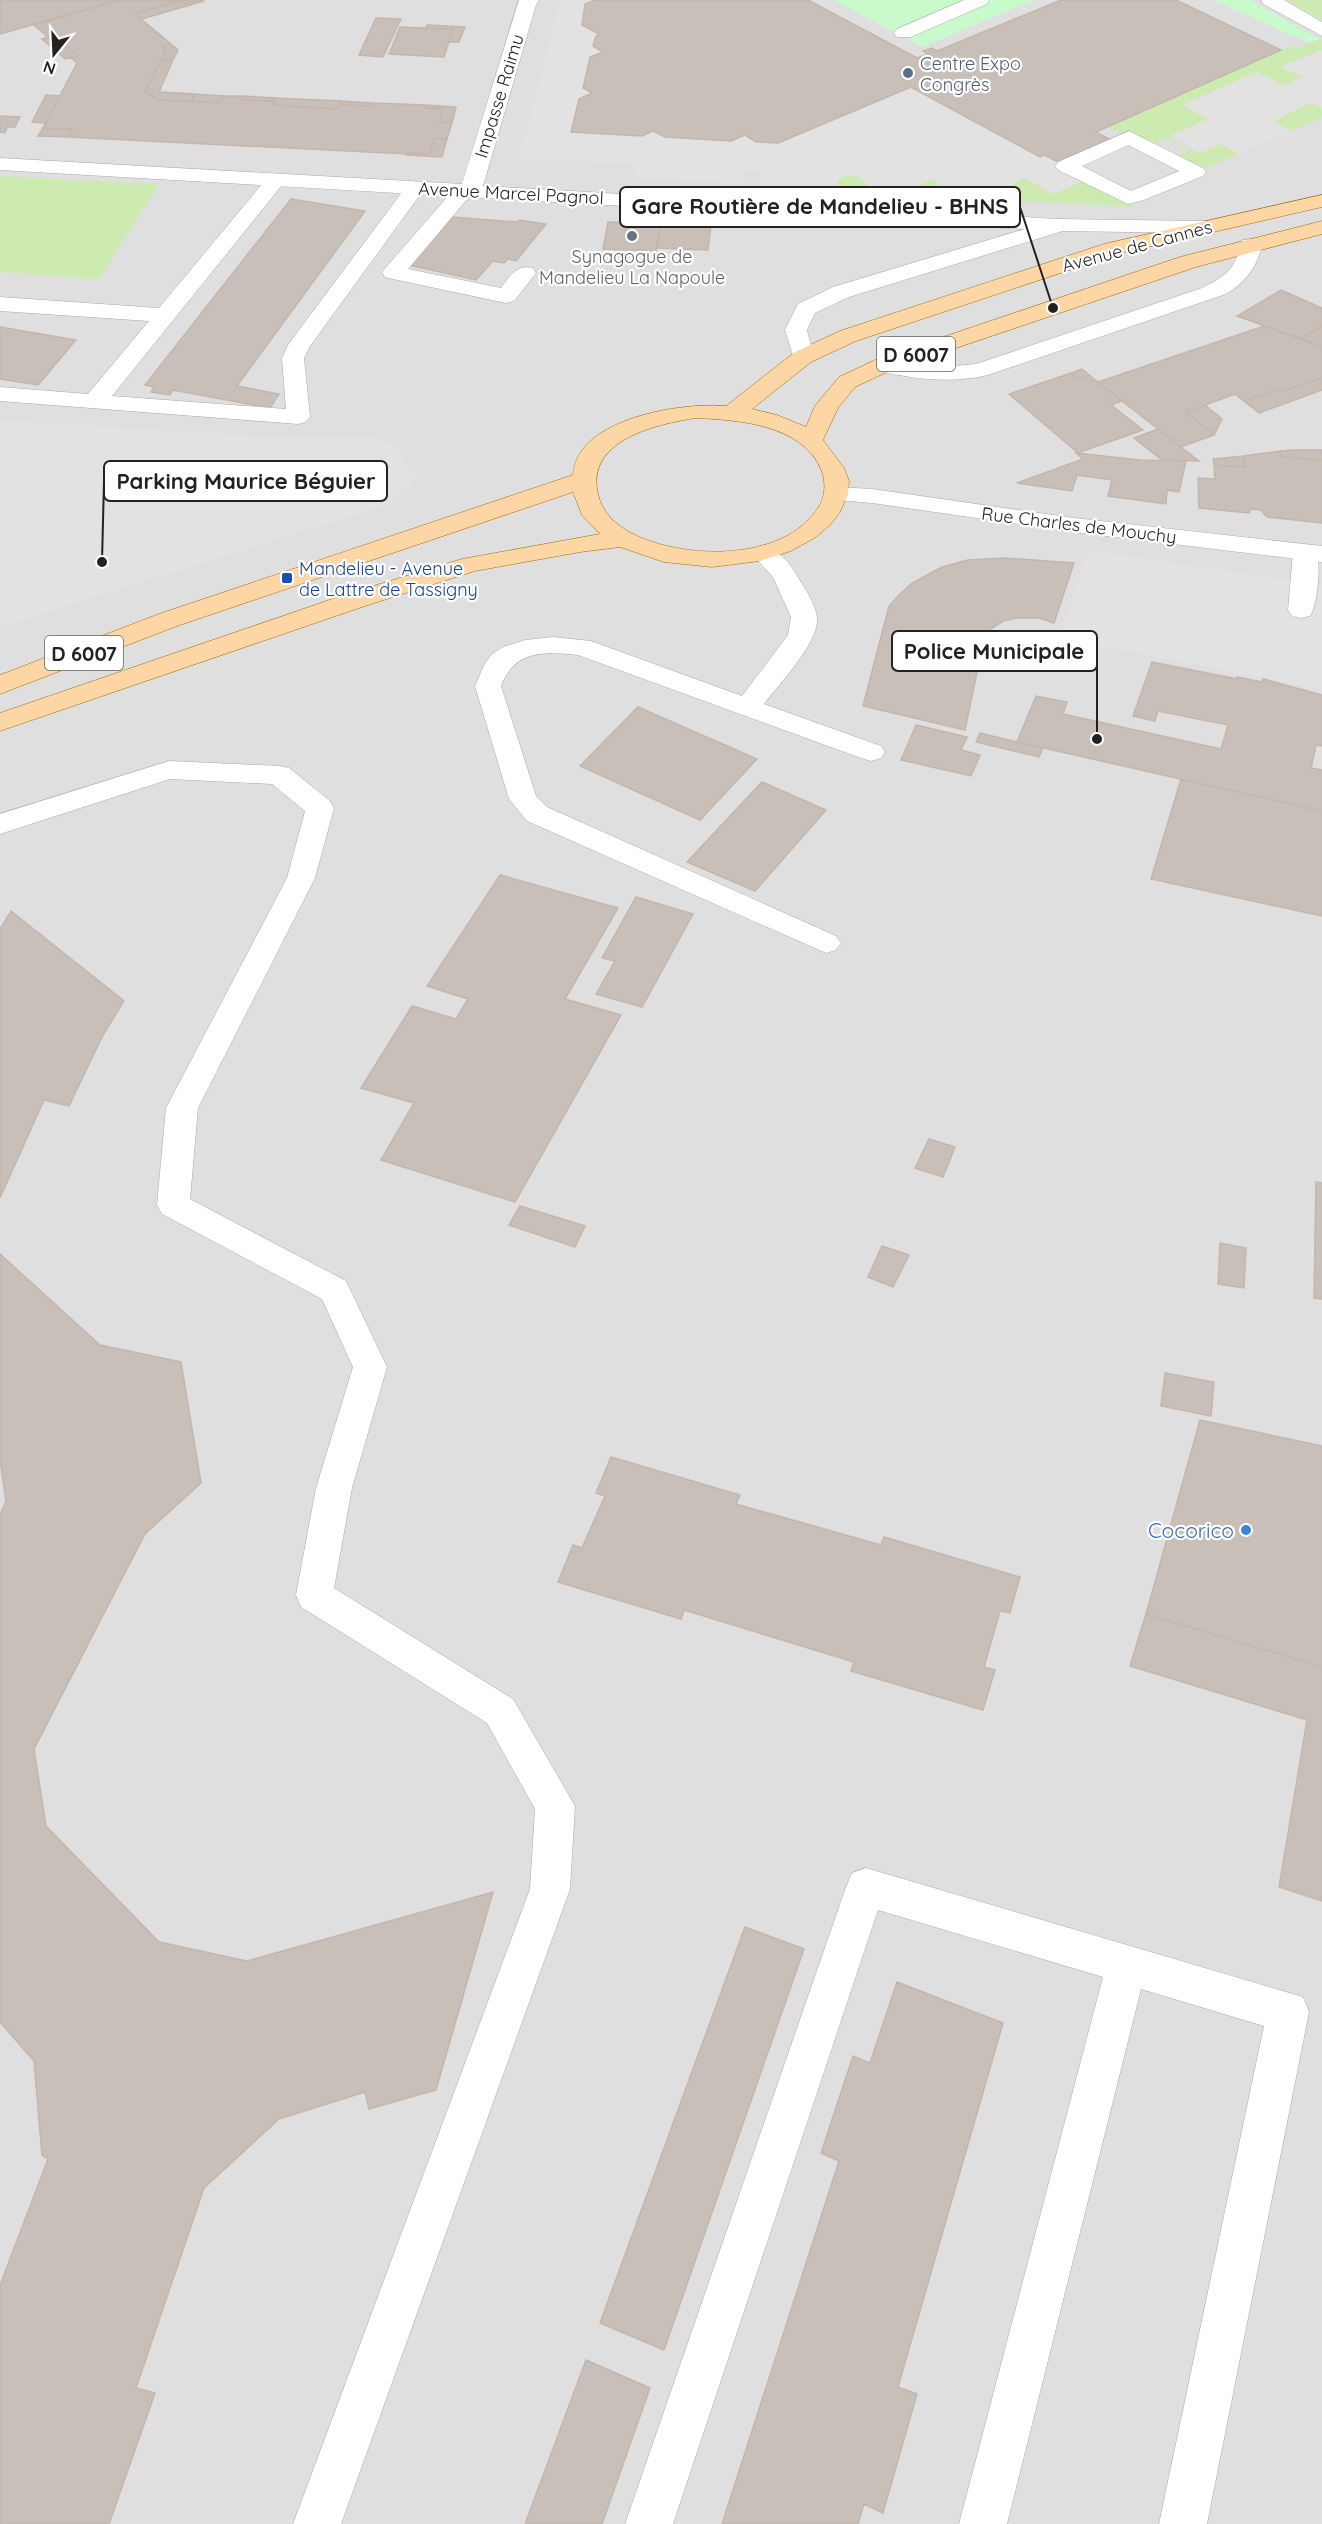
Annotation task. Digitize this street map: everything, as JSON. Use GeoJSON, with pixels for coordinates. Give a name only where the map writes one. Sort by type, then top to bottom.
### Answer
{"type":"FeatureCollection","features":[{"type":"Feature","properties":{"kind":"main road","name":"Avenue de Cannes"},"geometry":{"type":"LineString","coordinates":[[732,412],[803,357],[848,336],[1112,249],[1322,201]]}},
{"type":"Feature","properties":{"kind":"main road","name":"Avenue de Cannes"},"geometry":{"type":"LineString","coordinates":[[811,441],[827,406],[847,382],[883,365],[1188,262],[1322,227]]}},
{"type":"Feature","properties":{"kind":"main road"},"geometry":{"type":"LineString","coordinates":[[685,412],[732,412],[780,424],[811,441],[832,466],[836,480],[836,494],[825,518],[800,538],[764,553],[728,559],[691,559],[654,552],[623,539],[600,522],[586,502],[583,480],[590,459],[607,441],[631,426],[662,416],[685,412]]}},
{"type":"Feature","properties":{"kind":"main road","name":"D 6007"},"geometry":{"type":"LineString","coordinates":[[0,685],[168,620],[583,480]]}},
{"type":"Feature","properties":{"kind":"main road","name":"D 6007"},"geometry":{"type":"LineString","coordinates":[[0,722],[356,600],[471,564],[580,544],[623,539]]}},
{"type":"Feature","properties":{"kind":"street"},"geometry":{"type":"LineString","coordinates":[[904,33],[980,0]]}},
{"type":"Feature","properties":{"kind":"street"},"geometry":{"type":"LineString","coordinates":[[1270,0],[1322,30]]}},
{"type":"Feature","properties":{"kind":"street","name":"Impasse Raimu"},"geometry":{"type":"LineString","coordinates":[[467,190],[528,1]]}},
{"type":"Feature","properties":{"kind":"street"},"geometry":{"type":"LineString","coordinates":[[1129,137],[1196,172],[1128,198],[1065,166],[1129,137]]}},
{"type":"Feature","properties":{"kind":"street","name":"Avenue Marcel Pagnol"},"geometry":{"type":"LineString","coordinates":[[0,164],[1058,225],[1202,227]]}},
{"type":"Feature","properties":{"kind":"street"},"geometry":{"type":"LineString","coordinates":[[94,402],[275,181]]}},
{"type":"Feature","properties":{"kind":"street"},"geometry":{"type":"LineString","coordinates":[[0,394],[298,417],[293,358],[299,345],[415,188]]}},
{"type":"Feature","properties":{"kind":"street"},"geometry":{"type":"LineString","coordinates":[[467,190],[393,272],[506,296],[525,273]]}},
{"type":"Feature","properties":{"kind":"street"},"geometry":{"type":"LineString","coordinates":[[803,357],[796,330],[806,309],[841,292],[1058,225]]}},
{"type":"Feature","properties":{"kind":"street"},"geometry":{"type":"LineString","coordinates":[[883,365],[928,375],[954,375],[980,370],[1209,293],[1230,283],[1242,270],[1248,261],[1251,245]]}},
{"type":"Feature","properties":{"kind":"street"},"geometry":{"type":"LineString","coordinates":[[0,304],[165,315]]}},
{"type":"Feature","properties":{"kind":"street","name":"Rue Charles de Mouchy"},"geometry":{"type":"LineString","coordinates":[[836,494],[872,496],[1063,523],[1314,553]]}},
{"type":"Feature","properties":{"kind":"street"},"geometry":{"type":"LineString","coordinates":[[748,708],[801,636],[804,617],[788,582],[764,553]]}},
{"type":"Feature","properties":{"kind":"street"},"geometry":{"type":"LineString","coordinates":[[1301,610],[1305,581],[1314,553]]}},
{"type":"Feature","properties":{"kind":"street"},"geometry":{"type":"LineString","coordinates":[[826,943],[537,814],[523,799],[488,686],[491,673],[498,661],[520,650],[550,644],[582,647],[871,752]]}},
{"type":"Feature","properties":{"kind":"street"},"geometry":{"type":"LineString","coordinates":[[0,824],[169,771],[279,775],[320,808],[301,878],[182,1108],[173,1205],[334,1290],[370,1367],[334,1488],[314,1595],[500,1711],[555,1806],[550,1889],[317,2524]]}},
{"type":"Feature","properties":{"kind":"street"},"geometry":{"type":"LineString","coordinates":[[649,2524],[866,1887],[1288,2012],[1183,2524]]}},
{"type":"Feature","properties":{"kind":"street"},"geometry":{"type":"LineString","coordinates":[[983,2524],[1128,1964]]}},
{"type":"Feature","properties":{"kind":"shaded area"},"geometry":{"type":"Polygon","coordinates":[[[0,0],[1322,0],[1322,2524],[0,2524],[0,0]]]}},
{"type":"Feature","properties":{"kind":"shaded area"},"geometry":{"type":"Polygon","coordinates":[[[595,0],[585,4],[582,25],[599,34],[593,46],[603,52],[590,57],[583,88],[592,93],[579,99],[571,132],[642,136],[653,131],[665,137],[731,141],[745,135],[756,142],[778,143],[911,87],[1040,157],[1045,155],[1089,178],[1053,194],[1025,178],[991,195],[949,192],[931,179],[913,190],[872,188],[857,176],[845,176],[838,180],[836,189],[761,187],[762,176],[759,172],[750,170],[746,172],[743,183],[635,179],[637,164],[519,159],[560,1],[595,0]]]}},
{"type":"Feature","properties":{"kind":"shaded area"},"geometry":{"type":"Polygon","coordinates":[[[1322,50],[1322,108],[1311,103],[1273,121],[1291,131],[1239,154],[1220,144],[1199,153],[1169,136],[1208,119],[1182,105],[1257,72],[1284,86],[1302,77],[1281,67],[1322,50]]]}},
{"type":"Feature","properties":{"kind":"shaded area"},"geometry":{"type":"Polygon","coordinates":[[[0,420],[276,437],[378,436],[393,447],[416,474],[409,487],[393,503],[0,627],[0,420]]]}},
{"type":"Feature","properties":{"kind":"shaded area"},"geometry":{"type":"Polygon","coordinates":[[[1089,550],[1322,585],[1322,689],[1060,638],[1089,550]]]}},
{"type":"Feature","properties":{"kind":"green space"},"geometry":{"type":"Polygon","coordinates":[[[834,0],[1034,0],[922,47],[834,0]]]}},
{"type":"Feature","properties":{"kind":"green space"},"geometry":{"type":"Polygon","coordinates":[[[1213,0],[1251,0],[1319,39],[1309,43],[1213,0]]]}},
{"type":"Feature","properties":{"kind":"green space"},"geometry":{"type":"Polygon","coordinates":[[[1286,0],[1322,0],[1322,20],[1286,0]]]}},
{"type":"Feature","properties":{"kind":"green space"},"geometry":{"type":"Polygon","coordinates":[[[1319,39],[1322,41],[1322,50],[1282,66],[1303,77],[1283,86],[1183,105],[1209,119],[1170,137],[1220,144],[1239,154],[1196,172],[1171,158],[1191,150],[1167,138],[1146,146],[1109,127],[1290,46],[1297,48],[1319,39]]]}},
{"type":"Feature","properties":{"kind":"green space"},"geometry":{"type":"Polygon","coordinates":[[[1311,103],[1322,108],[1322,118],[1291,131],[1272,121],[1311,103]]]}},
{"type":"Feature","properties":{"kind":"green space"},"geometry":{"type":"Polygon","coordinates":[[[0,176],[159,184],[99,279],[0,272],[0,176]]]}},
{"type":"Feature","properties":{"kind":"green space"},"geometry":{"type":"Polygon","coordinates":[[[845,176],[857,176],[872,188],[931,179],[991,195],[1025,177],[1053,194],[1089,178],[1136,207],[841,192],[836,189],[838,180],[845,176]]]}},
{"type":"Feature","properties":{"kind":"building"},"geometry":{"type":"Polygon","coordinates":[[[0,0],[118,0],[0,34],[0,0]]]}},
{"type":"Feature","properties":{"kind":"building"},"geometry":{"type":"Polygon","coordinates":[[[0,0],[120,0],[0,34],[0,0]]]}},
{"type":"Feature","properties":{"kind":"building"},"geometry":{"type":"Polygon","coordinates":[[[120,0],[180,0],[135,14],[170,43],[162,47],[166,50],[145,92],[158,100],[220,103],[223,96],[242,96],[241,100],[274,101],[273,105],[338,109],[339,105],[371,106],[372,103],[425,105],[424,108],[442,108],[440,122],[452,123],[447,139],[434,138],[429,154],[408,154],[69,137],[73,129],[43,128],[77,63],[71,58],[78,56],[55,35],[48,37],[34,25],[120,0]]]}},
{"type":"Feature","properties":{"kind":"building"},"geometry":{"type":"Polygon","coordinates":[[[180,0],[198,0],[184,4],[180,0]]]}},
{"type":"Feature","properties":{"kind":"building"},"geometry":{"type":"Polygon","coordinates":[[[180,0],[184,4],[198,0],[204,1],[142,19],[135,14],[180,0]]]}},
{"type":"Feature","properties":{"kind":"building","name":"Centre Expo Congrès"},"geometry":{"type":"Polygon","coordinates":[[[595,0],[808,0],[917,58],[928,54],[923,51],[932,48],[937,51],[1061,0],[1176,0],[1281,50],[1096,132],[1116,143],[1065,166],[1045,155],[1040,157],[911,87],[778,143],[756,142],[745,135],[731,141],[665,137],[653,131],[642,136],[571,132],[579,99],[592,93],[583,88],[590,57],[603,52],[593,46],[599,34],[582,25],[585,4],[595,0]]]}},
{"type":"Feature","properties":{"kind":"building"},"geometry":{"type":"Polygon","coordinates":[[[376,18],[401,19],[383,57],[359,55],[376,18]]]}},
{"type":"Feature","properties":{"kind":"building"},"geometry":{"type":"Polygon","coordinates":[[[427,25],[465,27],[459,42],[449,42],[453,29],[426,28],[427,25]]]}},
{"type":"Feature","properties":{"kind":"building"},"geometry":{"type":"Polygon","coordinates":[[[400,27],[453,29],[444,57],[389,54],[400,27]]]}},
{"type":"Feature","properties":{"kind":"building"},"geometry":{"type":"Polygon","coordinates":[[[55,35],[78,56],[65,59],[42,39],[55,35]]]}},
{"type":"Feature","properties":{"kind":"building"},"geometry":{"type":"Polygon","coordinates":[[[170,43],[178,50],[173,60],[161,60],[166,50],[162,47],[170,43]]]}},
{"type":"Feature","properties":{"kind":"building"},"geometry":{"type":"Polygon","coordinates":[[[161,60],[173,60],[159,92],[194,94],[192,101],[158,100],[145,92],[161,60]]]}},
{"type":"Feature","properties":{"kind":"building"},"geometry":{"type":"Polygon","coordinates":[[[194,94],[223,96],[220,103],[192,101],[194,94]]]}},
{"type":"Feature","properties":{"kind":"building"},"geometry":{"type":"Polygon","coordinates":[[[46,95],[59,96],[46,123],[32,122],[46,95]]]}},
{"type":"Feature","properties":{"kind":"building"},"geometry":{"type":"Polygon","coordinates":[[[242,96],[275,98],[274,101],[241,100],[242,96]]]}},
{"type":"Feature","properties":{"kind":"building"},"geometry":{"type":"Polygon","coordinates":[[[275,98],[341,101],[338,109],[273,105],[275,98]]]}},
{"type":"Feature","properties":{"kind":"building"},"geometry":{"type":"Polygon","coordinates":[[[341,101],[372,103],[371,106],[339,105],[341,101]]]}},
{"type":"Feature","properties":{"kind":"building"},"geometry":{"type":"Polygon","coordinates":[[[425,105],[456,107],[452,123],[440,122],[442,108],[424,108],[425,105]]]}},
{"type":"Feature","properties":{"kind":"building"},"geometry":{"type":"Polygon","coordinates":[[[0,116],[20,117],[15,127],[7,127],[5,133],[0,132],[0,116]]]}},
{"type":"Feature","properties":{"kind":"building"},"geometry":{"type":"Polygon","coordinates":[[[43,128],[73,129],[69,137],[38,136],[43,128]]]}},
{"type":"Feature","properties":{"kind":"building"},"geometry":{"type":"Polygon","coordinates":[[[434,138],[447,139],[442,157],[407,155],[408,153],[429,154],[434,138]]]}},
{"type":"Feature","properties":{"kind":"building"},"geometry":{"type":"Polygon","coordinates":[[[291,199],[365,211],[237,386],[279,394],[270,408],[173,390],[170,395],[151,392],[154,387],[145,385],[291,199]]]}},
{"type":"Feature","properties":{"kind":"building"},"geometry":{"type":"Polygon","coordinates":[[[452,217],[518,222],[519,220],[546,224],[516,261],[508,259],[504,263],[493,261],[476,280],[408,265],[452,217]]]}},
{"type":"Feature","properties":{"kind":"building","name":"Synagogue de Mandelieu La Napoule"},"geometry":{"type":"Polygon","coordinates":[[[608,222],[661,224],[656,251],[603,249],[608,222]]]}},
{"type":"Feature","properties":{"kind":"building"},"geometry":{"type":"Polygon","coordinates":[[[661,224],[711,226],[708,250],[657,248],[661,224]]]}},
{"type":"Feature","properties":{"kind":"building"},"geometry":{"type":"Polygon","coordinates":[[[1281,290],[1322,308],[1322,325],[1302,339],[1237,316],[1281,290]]]}},
{"type":"Feature","properties":{"kind":"building"},"geometry":{"type":"Polygon","coordinates":[[[1322,325],[1322,347],[1302,339],[1322,325]]]}},
{"type":"Feature","properties":{"kind":"building"},"geometry":{"type":"Polygon","coordinates":[[[1264,326],[1322,347],[1322,378],[1244,401],[1235,394],[1186,412],[1214,435],[1181,447],[1098,382],[1264,326]]]}},
{"type":"Feature","properties":{"kind":"building"},"geometry":{"type":"Polygon","coordinates":[[[0,327],[76,340],[38,385],[0,379],[0,327]]]}},
{"type":"Feature","properties":{"kind":"building"},"geometry":{"type":"Polygon","coordinates":[[[1082,369],[1089,375],[1078,379],[1071,373],[1082,369]]]}},
{"type":"Feature","properties":{"kind":"building"},"geometry":{"type":"Polygon","coordinates":[[[1071,373],[1078,379],[1089,375],[1122,401],[1111,405],[1143,430],[1078,453],[1009,394],[1071,373]]]}},
{"type":"Feature","properties":{"kind":"building"},"geometry":{"type":"Polygon","coordinates":[[[1322,378],[1322,390],[1259,413],[1244,401],[1276,390],[1280,392],[1322,378]]]}},
{"type":"Feature","properties":{"kind":"building"},"geometry":{"type":"Polygon","coordinates":[[[1205,405],[1222,419],[1214,435],[1186,412],[1205,405]]]}},
{"type":"Feature","properties":{"kind":"building"},"geometry":{"type":"Polygon","coordinates":[[[1158,429],[1199,461],[1162,460],[1134,438],[1158,429]]]}},
{"type":"Feature","properties":{"kind":"building"},"geometry":{"type":"Polygon","coordinates":[[[1322,450],[1322,460],[1281,457],[1280,451],[1322,450]]]}},
{"type":"Feature","properties":{"kind":"building"},"geometry":{"type":"Polygon","coordinates":[[[1280,451],[1281,457],[1322,460],[1322,523],[1267,517],[1261,510],[1251,509],[1249,513],[1199,508],[1198,478],[1215,479],[1214,465],[1245,467],[1244,456],[1280,451]]]}},
{"type":"Feature","properties":{"kind":"building"},"geometry":{"type":"Polygon","coordinates":[[[1076,453],[1140,460],[1186,461],[1179,492],[1167,490],[1166,504],[1108,496],[1112,480],[1077,475],[1072,491],[1017,483],[1083,459],[1076,453]]]}},
{"type":"Feature","properties":{"kind":"building"},"geometry":{"type":"Polygon","coordinates":[[[1244,456],[1245,467],[1214,465],[1213,459],[1244,456]]]}},
{"type":"Feature","properties":{"kind":"building"},"geometry":{"type":"Polygon","coordinates":[[[1004,558],[1074,563],[1054,623],[1039,618],[1016,618],[1003,621],[989,630],[982,648],[965,730],[863,706],[889,606],[902,592],[912,583],[942,567],[968,560],[1004,558]]]}},
{"type":"Feature","properties":{"kind":"building"},"geometry":{"type":"Polygon","coordinates":[[[1152,662],[1237,679],[1237,677],[1262,682],[1263,679],[1322,695],[1322,746],[1316,745],[1311,768],[1322,770],[1322,811],[1017,742],[1036,696],[1067,702],[1063,714],[1221,749],[1228,725],[1158,711],[1155,721],[1133,716],[1152,662]]]}},
{"type":"Feature","properties":{"kind":"building"},"geometry":{"type":"Polygon","coordinates":[[[638,707],[757,759],[700,820],[580,766],[638,707]]]}},
{"type":"Feature","properties":{"kind":"building"},"geometry":{"type":"Polygon","coordinates":[[[916,725],[967,737],[961,750],[980,755],[971,776],[901,760],[916,725]]]}},
{"type":"Feature","properties":{"kind":"building"},"geometry":{"type":"Polygon","coordinates":[[[980,733],[1043,748],[1039,757],[976,742],[980,733]]]}},
{"type":"Feature","properties":{"kind":"building"},"geometry":{"type":"Polygon","coordinates":[[[1181,779],[1322,811],[1322,916],[1151,879],[1181,779]]]}},
{"type":"Feature","properties":{"kind":"building"},"geometry":{"type":"Polygon","coordinates":[[[762,782],[826,810],[755,891],[687,862],[762,782]]]}},
{"type":"Feature","properties":{"kind":"building"},"geometry":{"type":"Polygon","coordinates":[[[500,875],[618,908],[565,999],[621,1015],[515,1202],[381,1160],[414,1103],[361,1088],[412,1006],[456,1019],[468,999],[427,986],[500,875]]]}},
{"type":"Feature","properties":{"kind":"building"},"geometry":{"type":"Polygon","coordinates":[[[636,897],[693,914],[642,1007],[596,994],[615,961],[602,958],[636,897]]]}},
{"type":"Feature","properties":{"kind":"building"},"geometry":{"type":"Polygon","coordinates":[[[11,911],[124,1001],[103,1035],[69,1106],[44,1100],[0,1198],[0,929],[11,911]]]}},
{"type":"Feature","properties":{"kind":"building"},"geometry":{"type":"Polygon","coordinates":[[[929,1139],[955,1147],[943,1177],[915,1168],[929,1139]]]}},
{"type":"Feature","properties":{"kind":"building"},"geometry":{"type":"Polygon","coordinates":[[[1316,1182],[1322,1183],[1322,1299],[1314,1298],[1316,1182]]]}},
{"type":"Feature","properties":{"kind":"building"},"geometry":{"type":"Polygon","coordinates":[[[520,1206],[585,1226],[575,1247],[509,1225],[520,1206]]]}},
{"type":"Feature","properties":{"kind":"building"},"geometry":{"type":"Polygon","coordinates":[[[1220,1243],[1246,1248],[1244,1288],[1218,1284],[1220,1243]]]}},
{"type":"Feature","properties":{"kind":"building"},"geometry":{"type":"Polygon","coordinates":[[[882,1246],[909,1255],[893,1287],[868,1277],[882,1246]]]}},
{"type":"Feature","properties":{"kind":"building"},"geometry":{"type":"Polygon","coordinates":[[[0,1254],[100,1345],[181,1362],[201,1483],[145,1534],[34,1749],[46,1826],[159,1942],[247,1961],[493,1892],[436,2090],[369,2109],[365,2092],[279,2119],[204,2188],[136,2388],[155,2393],[109,2524],[0,2524],[0,2285],[48,2159],[42,2155],[34,2061],[0,2022],[0,1515],[6,1501],[0,1460],[0,1254]]]}},
{"type":"Feature","properties":{"kind":"building"},"geometry":{"type":"Polygon","coordinates":[[[1165,1373],[1214,1382],[1211,1416],[1161,1406],[1165,1373]]]}},
{"type":"Feature","properties":{"kind":"building","name":"Cocorico"},"geometry":{"type":"Polygon","coordinates":[[[1200,1420],[1322,1446],[1322,1667],[1146,1614],[1200,1420]]]}},
{"type":"Feature","properties":{"kind":"building"},"geometry":{"type":"Polygon","coordinates":[[[611,1457],[740,1495],[736,1504],[881,1545],[884,1537],[1020,1577],[1010,1613],[1000,1611],[984,1667],[995,1670],[983,1710],[851,1671],[854,1662],[684,1610],[681,1619],[558,1582],[573,1545],[582,1548],[605,1496],[596,1493],[611,1457]]]}},
{"type":"Feature","properties":{"kind":"building"},"geometry":{"type":"Polygon","coordinates":[[[1146,1614],[1322,1667],[1322,1901],[1279,1887],[1307,1720],[1130,1666],[1146,1614]]]}},
{"type":"Feature","properties":{"kind":"building"},"geometry":{"type":"Polygon","coordinates":[[[745,1927],[804,1949],[664,2350],[600,2323],[745,1927]]]}},
{"type":"Feature","properties":{"kind":"building"},"geometry":{"type":"Polygon","coordinates":[[[897,1982],[1003,2023],[898,2387],[917,2394],[883,2513],[864,2504],[858,2524],[722,2524],[839,2161],[821,2153],[853,2056],[870,2063],[897,1982]]]}},
{"type":"Feature","properties":{"kind":"building"},"geometry":{"type":"Polygon","coordinates":[[[586,2360],[650,2388],[602,2524],[525,2524],[586,2360]]]}},
{"type":"Feature","properties":{"kind":"place","name":"Centre Expo Congrès"},"geometry":{"type":"Point","coordinates":[908,73]}},
{"type":"Feature","properties":{"kind":"place","name":"Synagogue de Mandelieu La Napoule"},"geometry":{"type":"Point","coordinates":[632,236]}},
{"type":"Feature","properties":{"kind":"place","name":"Gare Routière de Mandelieu - BHNS"},"geometry":{"type":"Point","coordinates":[1053,308]}},
{"type":"Feature","properties":{"kind":"place","name":"Parking Maurice Béguier"},"geometry":{"type":"Point","coordinates":[102,562]}},
{"type":"Feature","properties":{"kind":"place","name":"Mandelieu - Avenue de Lattre de Tassigny"},"geometry":{"type":"Point","coordinates":[287,578]}},
{"type":"Feature","properties":{"kind":"place","name":"Police Municipale"},"geometry":{"type":"Point","coordinates":[1097,739]}},
{"type":"Feature","properties":{"kind":"place","name":"Cocorico"},"geometry":{"type":"Point","coordinates":[1246,1530]}}]}
